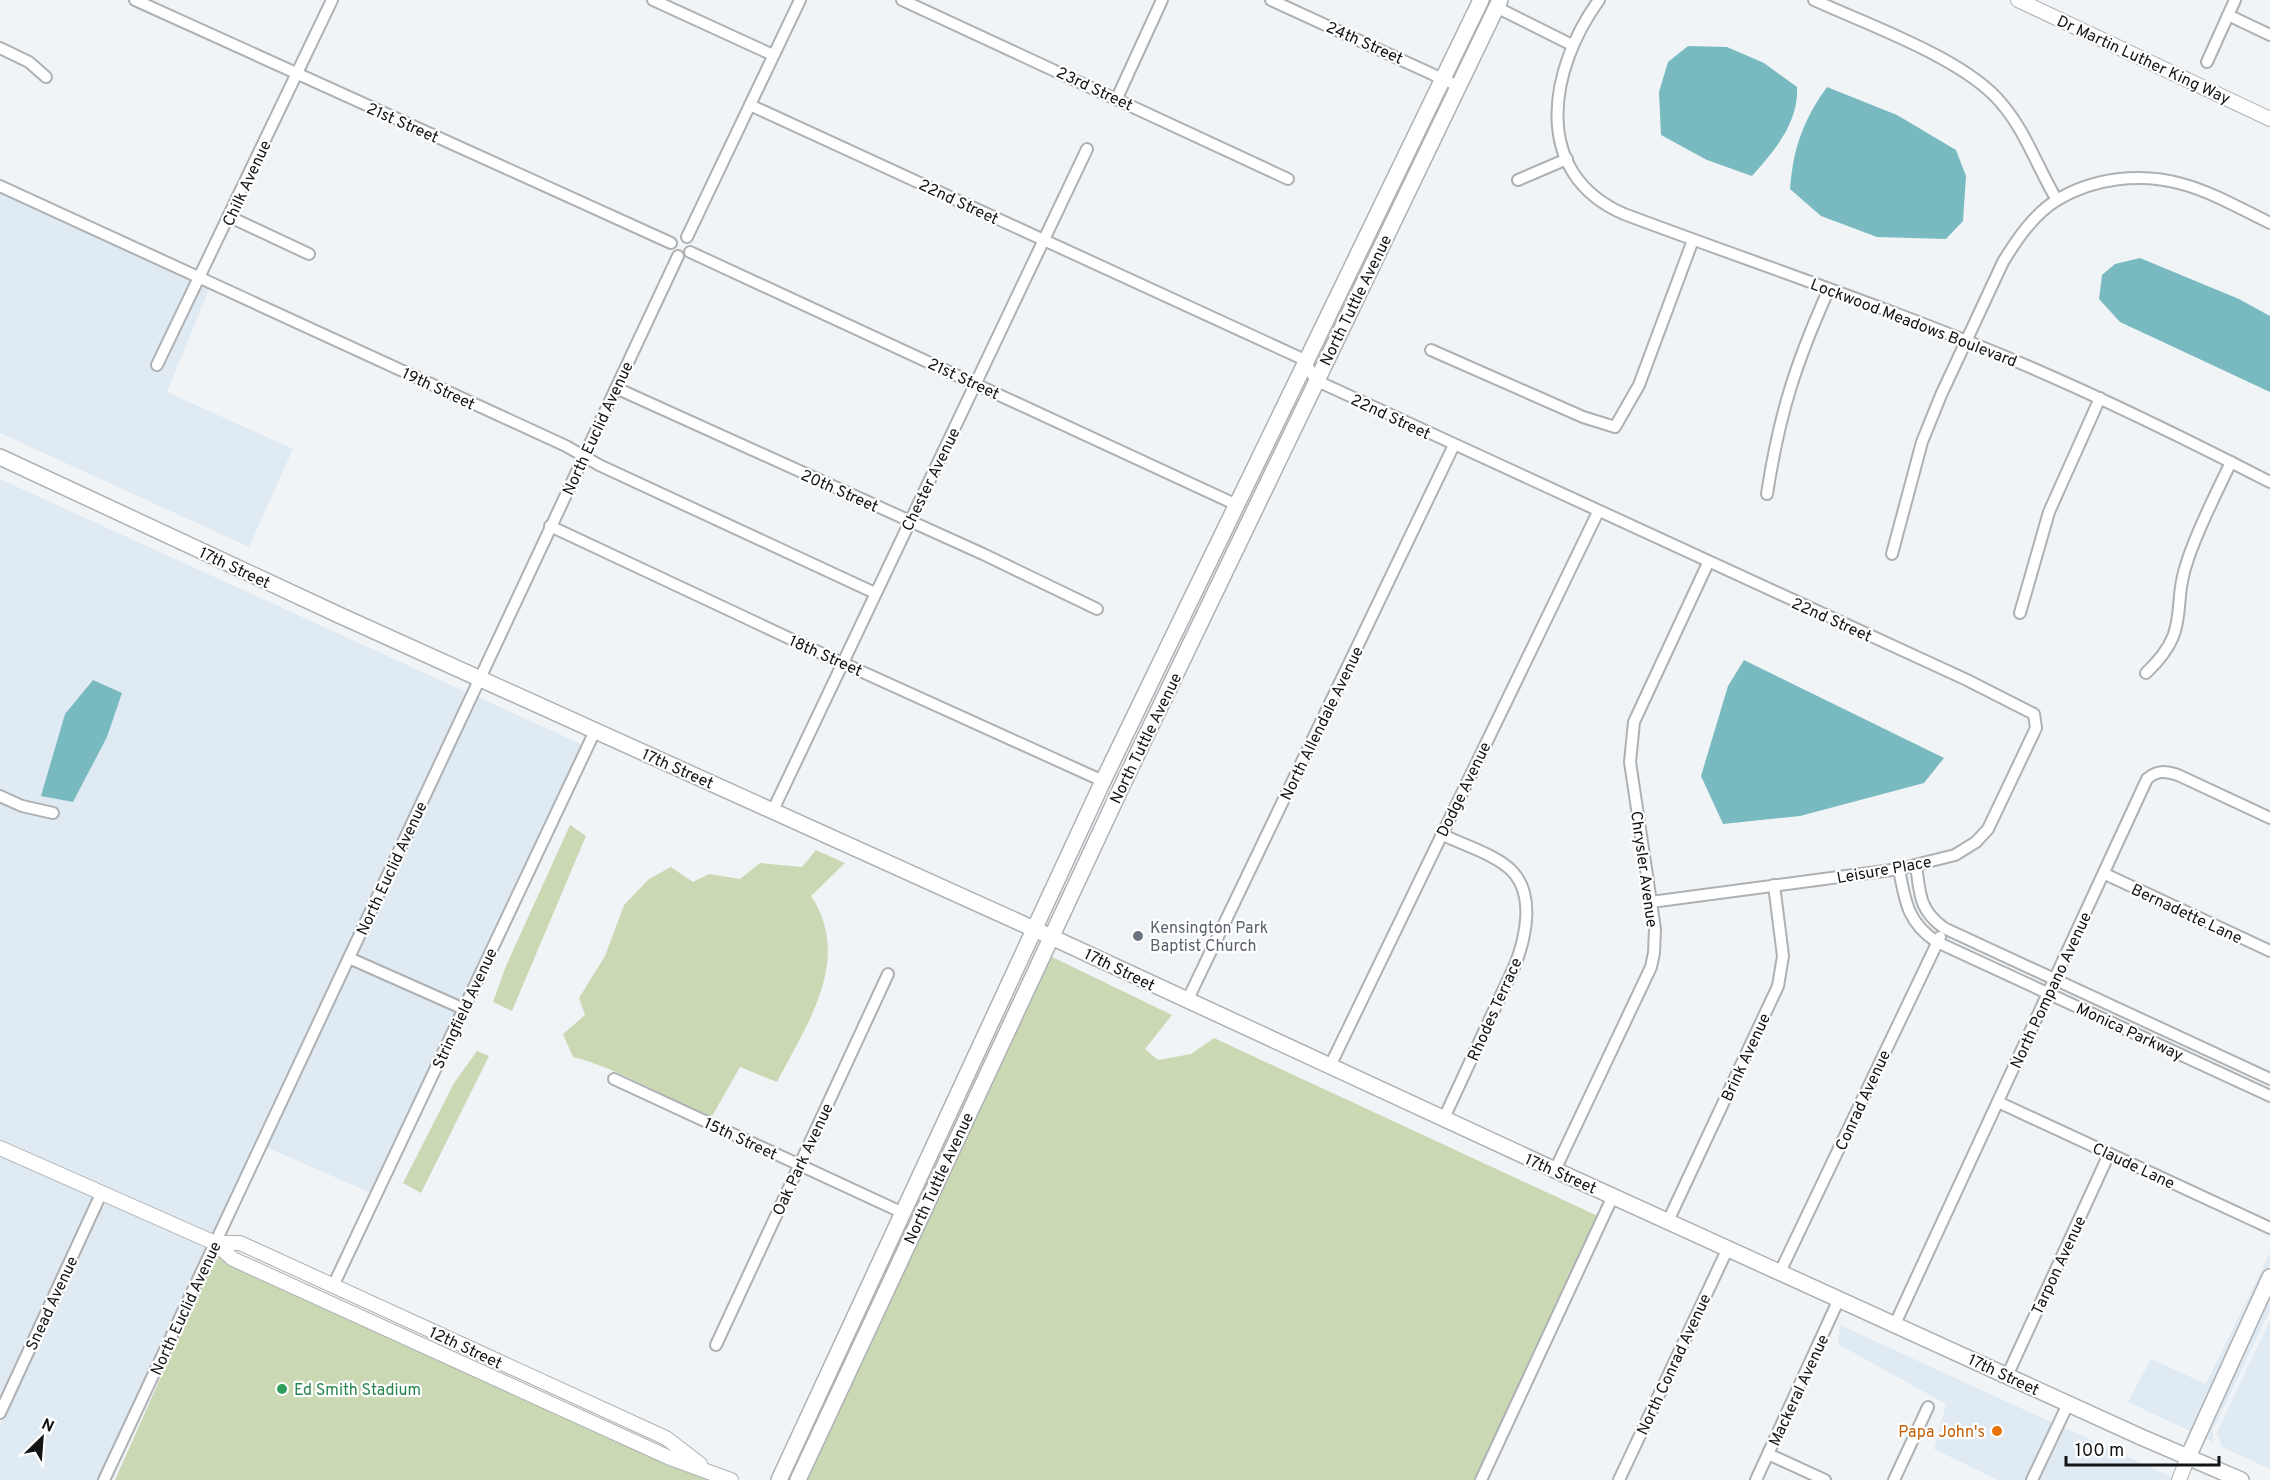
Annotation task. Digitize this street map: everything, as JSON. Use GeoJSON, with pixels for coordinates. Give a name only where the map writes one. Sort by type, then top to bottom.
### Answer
{"type":"FeatureCollection","features":[{"type":"Feature","properties":{"kind":"main road","name":"North Tuttle Avenue"},"geometry":{"type":"LineString","coordinates":[[779,1480],[901,1212],[1103,781],[1481,0]]}},
{"type":"Feature","properties":{"kind":"main road","name":"North Tuttle Avenue"},"geometry":{"type":"LineString","coordinates":[[798,1480],[1051,936],[1301,414],[1315,380],[1498,4]]}},
{"type":"Feature","properties":{"kind":"main road","name":"17th Street"},"geometry":{"type":"LineString","coordinates":[[0,457],[479,678],[1034,928],[1555,1170],[2068,1404],[2241,1480]]}},
{"type":"Feature","properties":{"kind":"main road"},"geometry":{"type":"LineString","coordinates":[[2188,1457],[2270,1277]]}},
{"type":"Feature","properties":{"kind":"street","name":"21st Street"},"geometry":{"type":"LineString","coordinates":[[135,0],[671,243]]}},
{"type":"Feature","properties":{"kind":"street","name":"Chilk Avenue"},"geometry":{"type":"LineString","coordinates":[[158,365],[332,0]]}},
{"type":"Feature","properties":{"kind":"street"},"geometry":{"type":"LineString","coordinates":[[653,0],[773,55]]}},
{"type":"Feature","properties":{"kind":"street"},"geometry":{"type":"LineString","coordinates":[[687,237],[671,243],[678,256],[690,252],[687,237],[800,0]]}},
{"type":"Feature","properties":{"kind":"street","name":"23rd Street"},"geometry":{"type":"LineString","coordinates":[[902,0],[1288,179]]}},
{"type":"Feature","properties":{"kind":"street"},"geometry":{"type":"LineString","coordinates":[[1117,98],[1162,0]]}},
{"type":"Feature","properties":{"kind":"street","name":"24th Street"},"geometry":{"type":"LineString","coordinates":[[1271,0],[1458,86]]}},
{"type":"Feature","properties":{"kind":"street","name":"Lockwood Meadows Boulevard"},"geometry":{"type":"LineString","coordinates":[[1599,0],[1572,45],[1561,75],[1556,103],[1559,136],[1567,159],[1582,183],[1608,206],[1693,240],[1966,341],[2100,398],[2270,482]]}},
{"type":"Feature","properties":{"kind":"street"},"geometry":{"type":"LineString","coordinates":[[1814,0],[1946,61],[1982,84],[2014,119],[2057,200]]}},
{"type":"Feature","properties":{"kind":"street","name":"Dr Martin Luther King Way"},"geometry":{"type":"LineString","coordinates":[[2018,0],[2270,119]]}},
{"type":"Feature","properties":{"kind":"street"},"geometry":{"type":"LineString","coordinates":[[2207,62],[2235,0]]}},
{"type":"Feature","properties":{"kind":"street"},"geometry":{"type":"LineString","coordinates":[[1498,4],[1572,45]]}},
{"type":"Feature","properties":{"kind":"street"},"geometry":{"type":"LineString","coordinates":[[2228,15],[2270,35]]}},
{"type":"Feature","properties":{"kind":"street"},"geometry":{"type":"LineString","coordinates":[[0,48],[29,62],[46,77]]}},
{"type":"Feature","properties":{"kind":"street","name":"22nd Street"},"geometry":{"type":"LineString","coordinates":[[750,105],[1305,360]]}},
{"type":"Feature","properties":{"kind":"street","name":"Chester Avenue"},"geometry":{"type":"LineString","coordinates":[[773,810],[1088,148]]}},
{"type":"Feature","properties":{"kind":"street"},"geometry":{"type":"LineString","coordinates":[[1518,180],[1567,159]]}},
{"type":"Feature","properties":{"kind":"street"},"geometry":{"type":"LineString","coordinates":[[1892,554],[1922,442],[1966,341],[2016,241],[2057,200],[2106,181],[2151,178],[2183,184],[2270,223]]}},
{"type":"Feature","properties":{"kind":"street","name":"19th Street"},"geometry":{"type":"LineString","coordinates":[[0,186],[876,593]]}},
{"type":"Feature","properties":{"kind":"street"},"geometry":{"type":"LineString","coordinates":[[230,218],[309,254]]}},
{"type":"Feature","properties":{"kind":"street"},"geometry":{"type":"LineString","coordinates":[[1431,350],[1582,417],[1615,427],[1639,385],[1693,240]]}},
{"type":"Feature","properties":{"kind":"street","name":"21st Street"},"geometry":{"type":"LineString","coordinates":[[690,252],[1237,505]]}},
{"type":"Feature","properties":{"kind":"street","name":"North Euclid Avenue"},"geometry":{"type":"LineString","coordinates":[[104,1480],[678,256]]}},
{"type":"Feature","properties":{"kind":"street"},"geometry":{"type":"LineString","coordinates":[[1767,494],[1777,430],[1788,390],[1829,289]]}},
{"type":"Feature","properties":{"kind":"street"},"geometry":{"type":"LineString","coordinates":[[1305,360],[1315,380]]}},
{"type":"Feature","properties":{"kind":"street","name":"22nd Street"},"geometry":{"type":"LineString","coordinates":[[1315,380],[2031,710],[2037,720]]}},
{"type":"Feature","properties":{"kind":"street","name":"20th Street"},"geometry":{"type":"LineString","coordinates":[[616,388],[983,554],[1097,609]]}},
{"type":"Feature","properties":{"kind":"street"},"geometry":{"type":"LineString","coordinates":[[2020,613],[2049,512],[2100,398]]}},
{"type":"Feature","properties":{"kind":"street","name":"North Allendale Avenue"},"geometry":{"type":"LineString","coordinates":[[1187,1001],[1454,445]]}},
{"type":"Feature","properties":{"kind":"street"},"geometry":{"type":"LineString","coordinates":[[2146,673],[2162,658],[2177,629],[2188,558],[2230,462]]}},
{"type":"Feature","properties":{"kind":"street","name":"Dodge Avenue"},"geometry":{"type":"LineString","coordinates":[[1330,1066],[1598,512]]}},
{"type":"Feature","properties":{"kind":"street","name":"18th Street"},"geometry":{"type":"LineString","coordinates":[[550,526],[1103,781]]}},
{"type":"Feature","properties":{"kind":"street","name":"Chrysler Avenue"},"geometry":{"type":"LineString","coordinates":[[1555,1170],[1650,967],[1655,939],[1630,762],[1630,734],[1708,563]]}},
{"type":"Feature","properties":{"kind":"street","name":"Leisure Place"},"geometry":{"type":"LineString","coordinates":[[1651,902],[1899,869],[1955,855],[1969,848],[1984,835],[2036,728],[2037,720]]}},
{"type":"Feature","properties":{"kind":"street","name":"Stringfield Avenue"},"geometry":{"type":"LineString","coordinates":[[333,1286],[595,730]]}},
{"type":"Feature","properties":{"kind":"street","name":"North Pompano Avenue"},"geometry":{"type":"LineString","coordinates":[[1894,1324],[2105,874],[2147,779],[2154,772],[2165,772],[2178,776],[2270,818]]}},
{"type":"Feature","properties":{"kind":"street"},"geometry":{"type":"LineString","coordinates":[[0,796],[22,806],[52,813]]}},
{"type":"Feature","properties":{"kind":"street","name":"Rhodes Terrace"},"geometry":{"type":"LineString","coordinates":[[1441,834],[1512,871],[1522,889],[1526,919],[1523,942],[1515,965],[1444,1118]]}},
{"type":"Feature","properties":{"kind":"street","name":"Monica Parkway"},"geometry":{"type":"LineString","coordinates":[[1916,865],[1922,904],[1932,919],[1944,928],[2270,1079]]}},
{"type":"Feature","properties":{"kind":"street","name":"Monica Parkway"},"geometry":{"type":"LineString","coordinates":[[1899,869],[1906,907],[1925,934],[1937,942],[2270,1096]]}},
{"type":"Feature","properties":{"kind":"street","name":"Bernadette Lane"},"geometry":{"type":"LineString","coordinates":[[2105,874],[2270,951]]}},
{"type":"Feature","properties":{"kind":"street","name":"Brink Avenue"},"geometry":{"type":"LineString","coordinates":[[1668,1221],[1778,986],[1783,956],[1774,885]]}},
{"type":"Feature","properties":{"kind":"street","name":"Conrad Avenue"},"geometry":{"type":"LineString","coordinates":[[1780,1272],[1944,928]]}},
{"type":"Feature","properties":{"kind":"street"},"geometry":{"type":"LineString","coordinates":[[349,957],[464,1009]]}},
{"type":"Feature","properties":{"kind":"street","name":"Oak Park Avenue"},"geometry":{"type":"LineString","coordinates":[[716,1345],[888,974]]}},
{"type":"Feature","properties":{"kind":"street","name":"15th Street"},"geometry":{"type":"LineString","coordinates":[[614,1079],[901,1212]]}},
{"type":"Feature","properties":{"kind":"street","name":"Claude Lane"},"geometry":{"type":"LineString","coordinates":[[1998,1102],[2270,1228]]}},
{"type":"Feature","properties":{"kind":"street","name":"12th Street"},"geometry":{"type":"LineString","coordinates":[[0,1148],[215,1243],[233,1259],[670,1458],[709,1470],[731,1480]]}},
{"type":"Feature","properties":{"kind":"street","name":"Tarpon Avenue"},"geometry":{"type":"LineString","coordinates":[[2007,1376],[2109,1154]]}},
{"type":"Feature","properties":{"kind":"street","name":"Snead Avenue"},"geometry":{"type":"LineString","coordinates":[[0,1413],[102,1194]]}},
{"type":"Feature","properties":{"kind":"street"},"geometry":{"type":"LineString","coordinates":[[1481,1480],[1613,1196]]}},
{"type":"Feature","properties":{"kind":"street","name":"12th Street"},"geometry":{"type":"LineString","coordinates":[[215,1243],[240,1243],[666,1438],[709,1470]]}},
{"type":"Feature","properties":{"kind":"street","name":"North Conrad Avenue"},"geometry":{"type":"LineString","coordinates":[[1619,1480],[1728,1248]]}},
{"type":"Feature","properties":{"kind":"street","name":"Mackeral Avenue"},"geometry":{"type":"LineString","coordinates":[[1756,1480],[1839,1299]]}},
{"type":"Feature","properties":{"kind":"street"},"geometry":{"type":"LineString","coordinates":[[2032,1480],[2068,1404]]}},
{"type":"Feature","properties":{"kind":"street"},"geometry":{"type":"LineString","coordinates":[[1894,1480],[1928,1407]]}},
{"type":"Feature","properties":{"kind":"street"},"geometry":{"type":"LineString","coordinates":[[1768,1454],[1825,1480]]}},
{"type":"Feature","properties":{"kind":"street"},"geometry":{"type":"LineString","coordinates":[[2179,1480],[2188,1457]]}},
{"type":"Feature","properties":{"kind":"shaded area"},"geometry":{"type":"Polygon","coordinates":[[[0,193],[193,282],[150,367],[159,372],[202,286],[209,289],[167,392],[293,449],[249,547],[0,433],[0,193]]]}},
{"type":"Feature","properties":{"kind":"shaded area"},"geometry":{"type":"Polygon","coordinates":[[[0,479],[466,692],[212,1236],[0,1142],[0,803],[20,812],[56,819],[59,808],[24,801],[0,790],[0,479]],[[122,693],[73,802],[107,737],[122,693]]]}},
{"type":"Feature","properties":{"kind":"shaded area"},"geometry":{"type":"Polygon","coordinates":[[[476,696],[583,745],[461,1002],[356,954],[476,696]]]}},
{"type":"Feature","properties":{"kind":"shaded area"},"geometry":{"type":"Polygon","coordinates":[[[351,965],[456,1012],[371,1193],[266,1147],[351,965]]]}},
{"type":"Feature","properties":{"kind":"shaded area"},"geometry":{"type":"Polygon","coordinates":[[[0,1155],[94,1197],[0,1400],[0,1155]]]}},
{"type":"Feature","properties":{"kind":"shaded area"},"geometry":{"type":"Polygon","coordinates":[[[104,1201],[207,1247],[99,1480],[0,1480],[0,1425],[104,1201]]]}},
{"type":"Feature","properties":{"kind":"shaded area"},"geometry":{"type":"Polygon","coordinates":[[[2270,1253],[2270,1265],[2192,1432],[2128,1402],[2151,1359],[2206,1384],[2270,1253]]]}},
{"type":"Feature","properties":{"kind":"shaded area"},"geometry":{"type":"Polygon","coordinates":[[[2270,1290],[2270,1310],[2213,1430],[2213,1442],[2202,1436],[2270,1290]]]}},
{"type":"Feature","properties":{"kind":"shaded area"},"geometry":{"type":"Polygon","coordinates":[[[2270,1320],[2270,1469],[2222,1447],[2217,1432],[2270,1320]]]}},
{"type":"Feature","properties":{"kind":"shaded area"},"geometry":{"type":"Polygon","coordinates":[[[1840,1325],[2053,1423],[2026,1480],[1998,1480],[1934,1449],[1946,1404],[1838,1344],[1840,1325]]]}},
{"type":"Feature","properties":{"kind":"shaded area"},"geometry":{"type":"Polygon","coordinates":[[[2063,1427],[2174,1478],[2173,1480],[2038,1480],[2063,1427]]]}},
{"type":"Feature","properties":{"kind":"green space"},"geometry":{"type":"Polygon","coordinates":[[[570,825],[586,836],[512,1011],[493,1002],[506,966],[570,825]]]}},
{"type":"Feature","properties":{"kind":"green space"},"geometry":{"type":"Polygon","coordinates":[[[816,850],[845,863],[811,896],[823,920],[828,943],[827,967],[812,1014],[777,1082],[740,1067],[711,1118],[606,1068],[573,1057],[563,1034],[585,1015],[579,998],[605,956],[624,905],[649,879],[671,867],[693,882],[709,874],[740,879],[760,863],[802,867],[816,850]]]}},
{"type":"Feature","properties":{"kind":"green space"},"geometry":{"type":"Polygon","coordinates":[[[1048,955],[1172,1015],[1145,1049],[1158,1060],[1191,1054],[1214,1038],[1598,1216],[1475,1480],[803,1480],[1048,955]]]}},
{"type":"Feature","properties":{"kind":"green space"},"geometry":{"type":"Polygon","coordinates":[[[477,1051],[489,1056],[421,1193],[403,1183],[454,1083],[477,1051]]]}},
{"type":"Feature","properties":{"kind":"green space"},"geometry":{"type":"Polygon","coordinates":[[[216,1253],[563,1417],[668,1464],[716,1480],[115,1480],[216,1253]]]}},
{"type":"Feature","properties":{"kind":"water"},"geometry":{"type":"Polygon","coordinates":[[[1688,46],[1727,47],[1764,63],[1797,87],[1794,113],[1784,136],[1752,176],[1707,160],[1661,135],[1659,92],[1668,62],[1688,46]]]}},
{"type":"Feature","properties":{"kind":"water"},"geometry":{"type":"Polygon","coordinates":[[[1827,87],[1897,115],[1956,150],[1966,176],[1963,221],[1946,239],[1877,237],[1821,216],[1790,189],[1801,135],[1827,87]]]}},
{"type":"Feature","properties":{"kind":"water"},"geometry":{"type":"Polygon","coordinates":[[[2140,258],[2239,299],[2270,316],[2270,392],[2120,322],[2099,299],[2102,275],[2115,264],[2140,258]]]}},
{"type":"Feature","properties":{"kind":"water"},"geometry":{"type":"Polygon","coordinates":[[[1744,660],[1944,758],[1924,783],[1800,816],[1723,824],[1701,776],[1728,686],[1744,660]]]}},
{"type":"Feature","properties":{"kind":"water"},"geometry":{"type":"Polygon","coordinates":[[[93,680],[122,693],[107,737],[73,802],[41,796],[65,714],[93,680]]]}},
{"type":"Feature","properties":{"kind":"place","name":"Kensington Park Baptist Church"},"geometry":{"type":"Point","coordinates":[1138,936]}},
{"type":"Feature","properties":{"kind":"place","name":"Ed Smith Stadium"},"geometry":{"type":"Point","coordinates":[282,1389]}},
{"type":"Feature","properties":{"kind":"place","name":"Papa John's"},"geometry":{"type":"Point","coordinates":[1997,1431]}}]}
